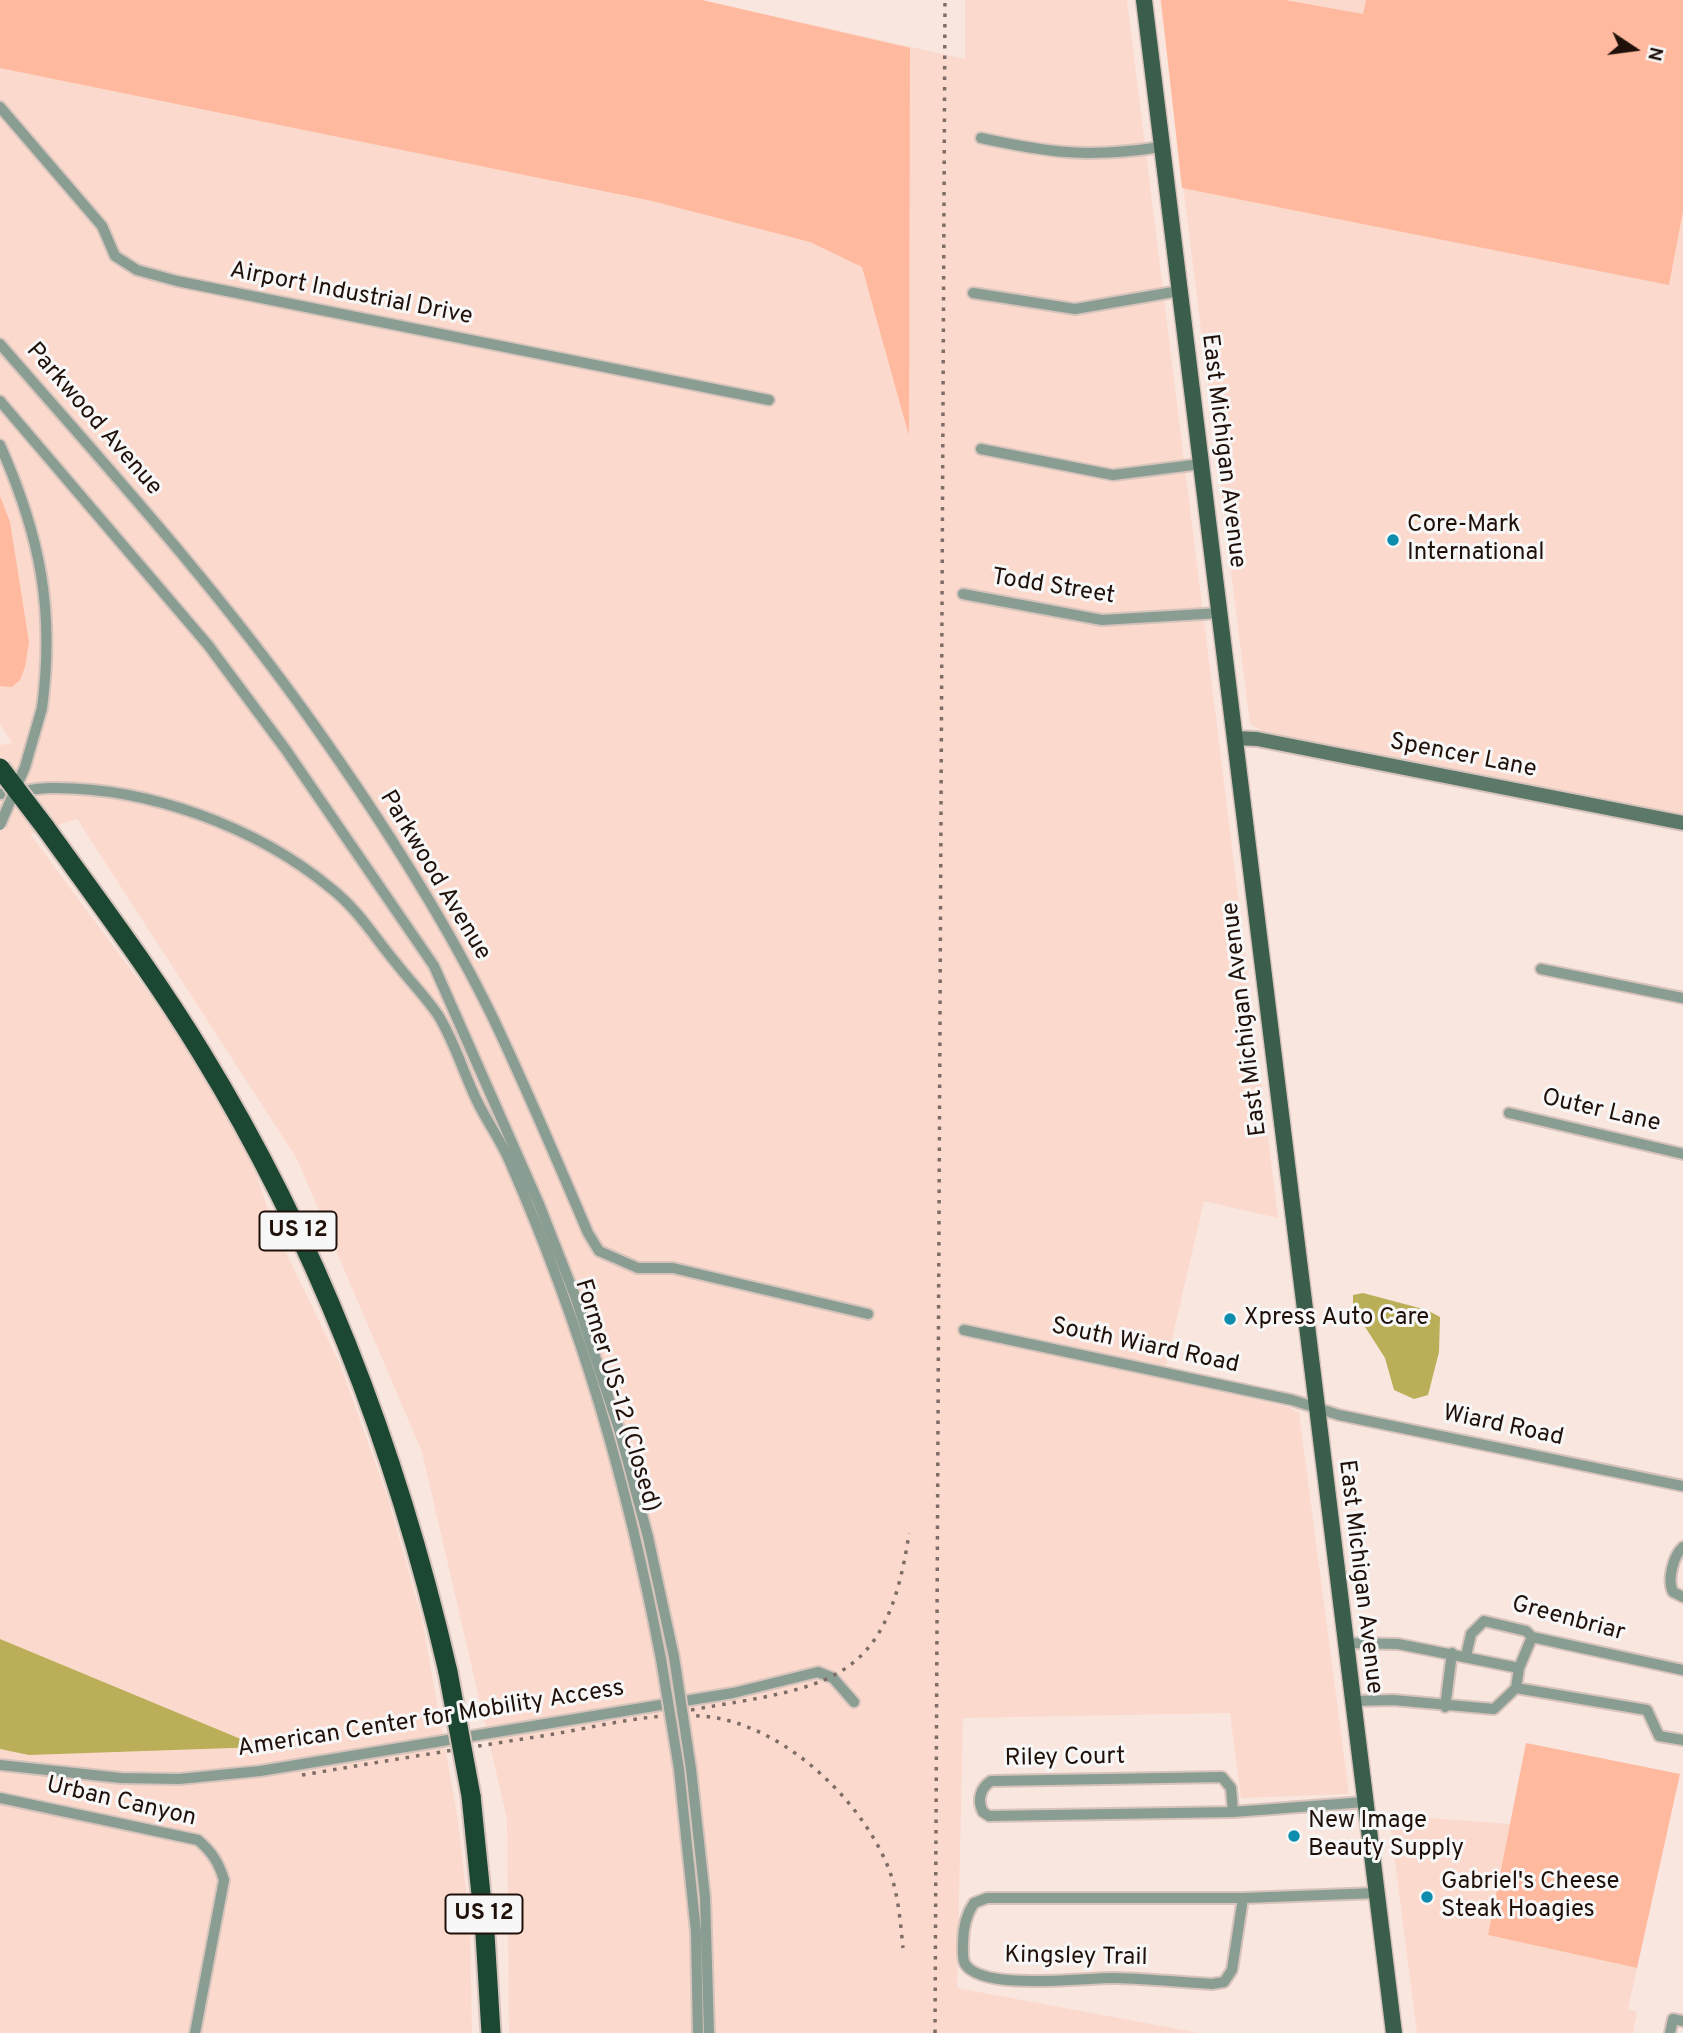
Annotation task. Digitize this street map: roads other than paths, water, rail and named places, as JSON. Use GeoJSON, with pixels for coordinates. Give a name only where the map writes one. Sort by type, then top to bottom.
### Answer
{"type":"FeatureCollection","features":[{"type":"Feature","properties":{"kind":"highway","name":"US 12"},"geometry":{"type":"LineString","coordinates":[[0,768],[144,963],[203,1055],[296,1225],[366,1389],[398,1482],[430,1590],[448,1672],[471,1796],[485,1934],[491,2033]]}},
{"type":"Feature","properties":{"kind":"main road","name":"East Michigan Avenue"},"geometry":{"type":"LineString","coordinates":[[1144,0],[1315,1409],[1394,2033]]}},
{"type":"Feature","properties":{"kind":"street","name":"Airport Industrial Drive"},"geometry":{"type":"LineString","coordinates":[[0,107],[102,226],[115,257],[137,270],[177,281],[769,400]]}},
{"type":"Feature","properties":{"kind":"street"},"geometry":{"type":"LineString","coordinates":[[981,138],[1047,153],[1093,155],[1161,147]]}},
{"type":"Feature","properties":{"kind":"street"},"geometry":{"type":"LineString","coordinates":[[973,293],[1075,309],[1180,291]]}},
{"type":"Feature","properties":{"kind":"street","name":"Parkwood Avenue"},"geometry":{"type":"LineString","coordinates":[[0,344],[234,619],[312,721],[378,819],[438,918],[491,1015],[588,1233],[599,1251],[638,1268],[673,1268],[868,1314]]}},
{"type":"Feature","properties":{"kind":"street"},"geometry":{"type":"LineString","coordinates":[[0,401],[208,645],[286,750],[433,966],[539,1205],[575,1296],[619,1429],[649,1538],[674,1657],[696,1932],[698,2033]]}},
{"type":"Feature","properties":{"kind":"street"},"geometry":{"type":"LineString","coordinates":[[0,445],[21,493],[41,563],[48,644],[42,708],[26,767],[0,825]]}},
{"type":"Feature","properties":{"kind":"street"},"geometry":{"type":"LineString","coordinates":[[981,449],[1113,475],[1201,464]]}},
{"type":"Feature","properties":{"kind":"street","name":"Todd Street"},"geometry":{"type":"LineString","coordinates":[[963,594],[1102,620],[1220,613]]}},
{"type":"Feature","properties":{"kind":"street","name":"Spencer Lane"},"geometry":{"type":"LineString","coordinates":[[1235,738],[1257,739],[1683,823]]}},
{"type":"Feature","properties":{"kind":"street","name":"Former US-12 (Closed)"},"geometry":{"type":"LineString","coordinates":[[0,794],[48,788],[102,791],[173,807],[232,827],[291,859],[333,890],[366,923],[438,1016],[479,1105],[506,1153],[555,1271],[609,1430],[639,1543],[660,1658],[685,1769]]}},
{"type":"Feature","properties":{"kind":"street"},"geometry":{"type":"LineString","coordinates":[[1541,969],[1683,998]]}},
{"type":"Feature","properties":{"kind":"street","name":"Outer Lane"},"geometry":{"type":"LineString","coordinates":[[1509,1113],[1683,1154]]}},
{"type":"Feature","properties":{"kind":"street","name":"South Wiard Road"},"geometry":{"type":"LineString","coordinates":[[964,1330],[1292,1400],[1315,1409]]}},
{"type":"Feature","properties":{"kind":"street","name":"Wiard Road"},"geometry":{"type":"LineString","coordinates":[[1315,1409],[1683,1486]]}},
{"type":"Feature","properties":{"kind":"street"},"geometry":{"type":"LineString","coordinates":[[1683,1547],[1677,1552],[1670,1586],[1673,1592],[1683,1597]]}},
{"type":"Feature","properties":{"kind":"street","name":"Greenbriar"},"geometry":{"type":"LineString","coordinates":[[1466,1656],[1471,1634],[1485,1621],[1515,1628],[1532,1637],[1683,1670]]}},
{"type":"Feature","properties":{"kind":"street"},"geometry":{"type":"LineString","coordinates":[[1352,1701],[1393,1700],[1445,1707],[1494,1709],[1516,1688],[1519,1668],[1532,1637]]}},
{"type":"Feature","properties":{"kind":"street"},"geometry":{"type":"LineString","coordinates":[[1345,1643],[1398,1644],[1519,1668]]}},
{"type":"Feature","properties":{"kind":"street"},"geometry":{"type":"LineString","coordinates":[[1445,1707],[1452,1653]]}},
{"type":"Feature","properties":{"kind":"street","name":"American Center for Mobility Access"},"geometry":{"type":"LineString","coordinates":[[0,1765],[121,1778],[180,1779],[260,1771],[733,1693],[818,1672],[833,1678],[854,1702]]}},
{"type":"Feature","properties":{"kind":"street"},"geometry":{"type":"LineString","coordinates":[[1516,1688],[1647,1710],[1659,1736],[1683,1740]]}},
{"type":"Feature","properties":{"kind":"street"},"geometry":{"type":"LineString","coordinates":[[685,1769],[705,1897],[709,2033]]}},
{"type":"Feature","properties":{"kind":"street","name":"Riley Court"},"geometry":{"type":"LineString","coordinates":[[1233,1812],[1231,1788],[1222,1777],[991,1781],[985,1785],[980,1800],[983,1812],[989,1816],[1233,1812],[1365,1802]]}},
{"type":"Feature","properties":{"kind":"street","name":"Urban Canyon"},"geometry":{"type":"LineString","coordinates":[[0,1798],[198,1840],[210,1850],[219,1864],[224,1880],[195,2033]]}},
{"type":"Feature","properties":{"kind":"street","name":"Kingsley Trail"},"geometry":{"type":"LineString","coordinates":[[1243,1898],[1232,1970],[1224,1982],[1114,1978],[1030,1982],[999,1979],[967,1967],[964,1961],[963,1929],[969,1910],[974,1903],[987,1898],[1243,1898],[1377,1893]]}},
{"type":"Feature","properties":{"kind":"street"},"geometry":{"type":"LineString","coordinates":[[1670,2033],[1673,2019],[1683,2021]]}},
{"type":"Feature","properties":{"kind":"railway"},"geometry":{"type":"LineString","coordinates":[[935,2033],[945,0]]}},
{"type":"Feature","properties":{"kind":"railway"},"geometry":{"type":"LineString","coordinates":[[691,1710],[778,1694],[813,1684],[842,1671],[866,1651],[884,1623],[899,1584],[909,1533]]}},
{"type":"Feature","properties":{"kind":"railway"},"geometry":{"type":"LineString","coordinates":[[302,1775],[643,1718],[682,1715],[729,1721],[758,1731],[785,1746],[834,1786],[854,1810],[872,1835],[893,1881],[903,1948]]}},
{"type":"Feature","properties":{"kind":"place","name":"Core-Mark International"},"geometry":{"type":"Point","coordinates":[1393,540]}},
{"type":"Feature","properties":{"kind":"place","name":"Xpress Auto Care"},"geometry":{"type":"Point","coordinates":[1230,1319]}},
{"type":"Feature","properties":{"kind":"place","name":"New Image Beauty Supply"},"geometry":{"type":"Point","coordinates":[1294,1836]}},
{"type":"Feature","properties":{"kind":"place","name":"Gabriel's Cheese Steak Hoagies"},"geometry":{"type":"Point","coordinates":[1427,1897]}}]}
